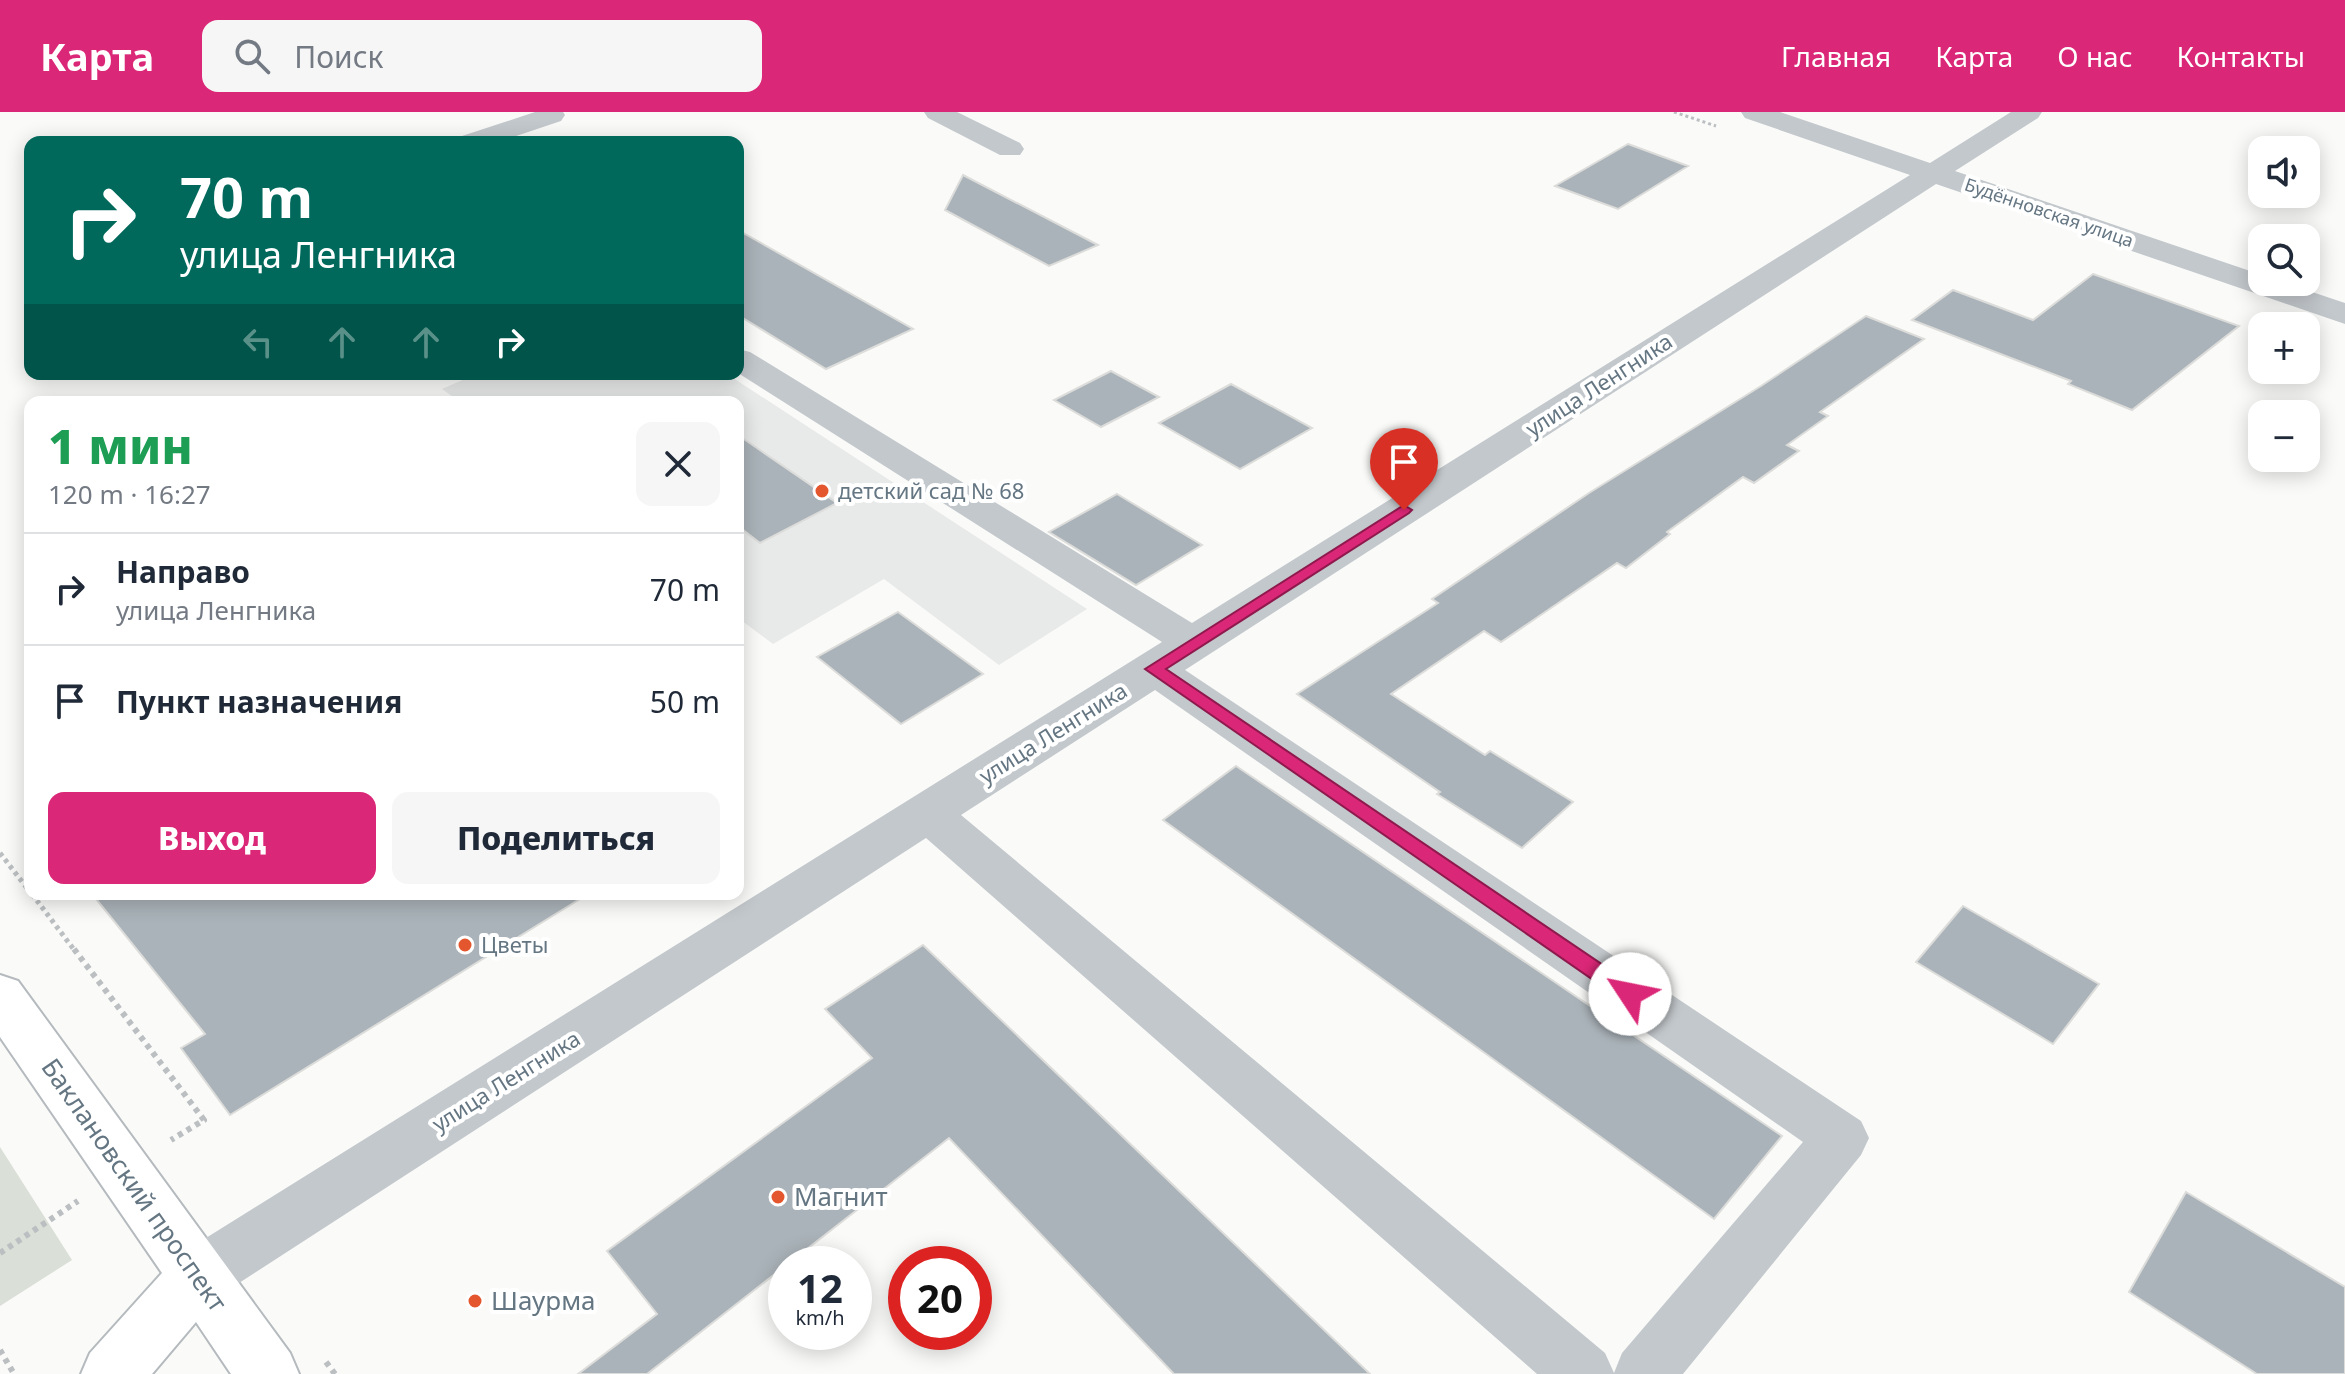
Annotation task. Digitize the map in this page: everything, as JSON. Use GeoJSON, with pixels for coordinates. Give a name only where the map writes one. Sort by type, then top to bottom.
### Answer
{"type":"FeatureCollection","features":[{"type":"Feature","properties":{"kind":"main road","name":"Баклановский проспект"},"geometry":{"type":"LineString","coordinates":[[0,996],[268,1374]]}},
{"type":"Feature","properties":{"kind":"main road"},"geometry":{"type":"LineString","coordinates":[[112,1374],[198,1276]]}},
{"type":"Feature","properties":{"kind":"main road"},"geometry":{"type":"LineString","coordinates":[[152,1374],[198,1276]]}},
{"type":"Feature","properties":{"kind":"street"},"geometry":{"type":"LineString","coordinates":[[937,112],[1010,149]]}},
{"type":"Feature","properties":{"kind":"street","name":"Будённовская улица"},"geometry":{"type":"LineString","coordinates":[[1754,112],[2345,314]]}},
{"type":"Feature","properties":{"kind":"street","name":"улица Ленгника"},"geometry":{"type":"LineString","coordinates":[[198,1276],[2029,112]]}},
{"type":"Feature","properties":{"kind":"street"},"geometry":{"type":"LineString","coordinates":[[489,136],[553,113]]}},
{"type":"Feature","properties":{"kind":"street"},"geometry":{"type":"LineString","coordinates":[[744,363],[1174,656],[1841,1138],[1644,1374]]}},
{"type":"Feature","properties":{"kind":"street"},"geometry":{"type":"LineString","coordinates":[[928,813],[1583,1374]]}},
{"type":"Feature","properties":{"kind":"path"},"geometry":{"type":"LineString","coordinates":[[0,853],[24,884]]}},
{"type":"Feature","properties":{"kind":"path"},"geometry":{"type":"LineString","coordinates":[[36,900],[204,1120],[164,1145]]}},
{"type":"Feature","properties":{"kind":"path"},"geometry":{"type":"LineString","coordinates":[[0,1350],[14,1374]]}},
{"type":"Feature","properties":{"kind":"shaded area","name":"детский сад № 68"},"geometry":{"type":"Polygon","coordinates":[[[462,380],[736,380],[1087,609],[999,665],[884,579],[773,644],[744,622],[744,396],[452,396],[442,389],[462,380]]]}},
{"type":"Feature","properties":{"kind":"shaded area"},"geometry":{"type":"Polygon","coordinates":[[[0,1147],[72,1260],[0,1306],[0,1147]]]}},
{"type":"Feature","properties":{"kind":"building"},"geometry":{"type":"Polygon","coordinates":[[[1628,144],[1688,166],[1618,209],[1555,186],[1628,144]]]}},
{"type":"Feature","properties":{"kind":"building"},"geometry":{"type":"Polygon","coordinates":[[[963,175],[1098,245],[1049,266],[945,210],[963,175]]]}},
{"type":"Feature","properties":{"kind":"building"},"geometry":{"type":"Polygon","coordinates":[[[744,233],[913,329],[826,369],[744,319],[744,233]]]}},
{"type":"Feature","properties":{"kind":"building"},"geometry":{"type":"Polygon","coordinates":[[[2093,274],[2239,326],[2132,410],[2068,384],[2071,381],[1912,320],[1953,290],[2033,320],[2093,274]]]}},
{"type":"Feature","properties":{"kind":"building"},"geometry":{"type":"Polygon","coordinates":[[[1866,316],[1924,339],[1820,412],[1828,416],[1787,445],[1799,451],[1754,483],[1743,477],[1667,532],[1670,534],[1626,568],[1617,563],[1501,642],[1484,631],[1391,694],[1485,755],[1490,751],[1573,802],[1522,848],[1437,794],[1440,792],[1297,694],[1438,603],[1432,599],[1589,493],[1761,386],[1866,316]]]}},
{"type":"Feature","properties":{"kind":"building"},"geometry":{"type":"Polygon","coordinates":[[[1111,371],[1159,397],[1101,427],[1054,400],[1111,371]]]}},
{"type":"Feature","properties":{"kind":"building"},"geometry":{"type":"Polygon","coordinates":[[[1231,384],[1312,428],[1240,469],[1159,423],[1231,384]]]}},
{"type":"Feature","properties":{"kind":"building"},"geometry":{"type":"Polygon","coordinates":[[[744,439],[837,503],[760,543],[744,531],[744,439]]]}},
{"type":"Feature","properties":{"kind":"building"},"geometry":{"type":"Polygon","coordinates":[[[1117,494],[1202,545],[1136,585],[1049,532],[1117,494]]]}},
{"type":"Feature","properties":{"kind":"building"},"geometry":{"type":"Polygon","coordinates":[[[898,612],[983,674],[901,724],[817,657],[898,612]]]}},
{"type":"Feature","properties":{"kind":"building"},"geometry":{"type":"Polygon","coordinates":[[[1236,766],[1782,1136],[1714,1219],[1163,820],[1236,766]]]}},
{"type":"Feature","properties":{"kind":"building"},"geometry":{"type":"Polygon","coordinates":[[[97,900],[578,900],[230,1115],[181,1048],[205,1034],[97,900]]]}},
{"type":"Feature","properties":{"kind":"building"},"geometry":{"type":"Polygon","coordinates":[[[1963,906],[2099,984],[2053,1044],[1916,962],[1963,906]]]}},
{"type":"Feature","properties":{"kind":"building"},"geometry":{"type":"Polygon","coordinates":[[[923,945],[1370,1374],[1174,1374],[949,1138],[811,1246],[768,1246],[768,1279],[647,1374],[578,1374],[657,1314],[607,1251],[872,1058],[825,1009],[923,945]]]}},
{"type":"Feature","properties":{"kind":"building"},"geometry":{"type":"Polygon","coordinates":[[[2186,1192],[2345,1287],[2345,1374],[2257,1374],[2129,1292],[2186,1192]]]}},
{"type":"Feature","properties":{"kind":"place","name":"детский сад № 68"},"geometry":{"type":"Point","coordinates":[822,491]}},
{"type":"Feature","properties":{"kind":"place","name":"Цветы"},"geometry":{"type":"Point","coordinates":[465,945]}},
{"type":"Feature","properties":{"kind":"place","name":"Магнит"},"geometry":{"type":"Point","coordinates":[778,1197]}},
{"type":"Feature","properties":{"kind":"place","name":"Шаурма"},"geometry":{"type":"Point","coordinates":[475,1301]}},
{"type":"Feature","properties":{"kind":"route"},"geometry":{"type":"LineString","coordinates":[[1404,510],[1154,669],[1630,994]]}}]}
